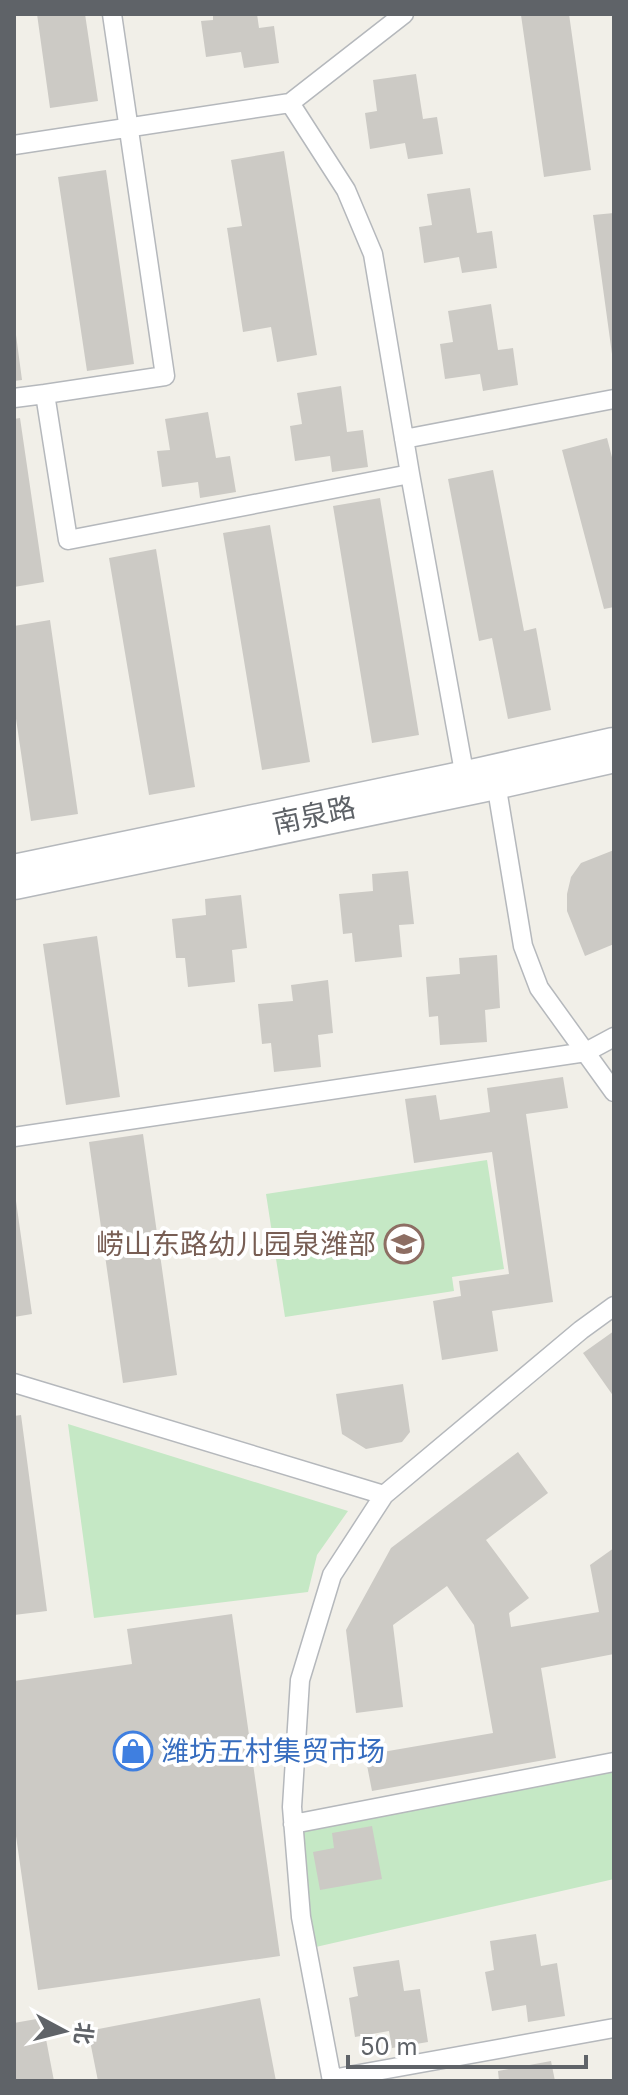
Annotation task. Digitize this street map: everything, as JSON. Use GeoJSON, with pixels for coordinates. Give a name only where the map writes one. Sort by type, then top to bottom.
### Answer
{"type":"FeatureCollection","features":[{"type":"Feature","properties":{"kind":"street","name":"南泉路"},"geometry":{"type":"LineString","coordinates":[[14,877],[614,750]]}},
{"type":"Feature","properties":{"kind":"lane"},"geometry":{"type":"LineString","coordinates":[[14,398],[165,376],[112,14]]}},
{"type":"Feature","properties":{"kind":"lane"},"geometry":{"type":"LineString","coordinates":[[14,145],[290,103],[404,14]]}},
{"type":"Feature","properties":{"kind":"lane"},"geometry":{"type":"LineString","coordinates":[[290,103],[346,190],[373,254],[410,474],[523,946],[539,988],[614,1092]]}},
{"type":"Feature","properties":{"kind":"lane"},"geometry":{"type":"LineString","coordinates":[[45,394],[68,540],[410,474]]}},
{"type":"Feature","properties":{"kind":"lane"},"geometry":{"type":"LineString","coordinates":[[404,439],[614,399]]}},
{"type":"Feature","properties":{"kind":"lane"},"geometry":{"type":"LineString","coordinates":[[14,1137],[586,1052],[614,1037]]}},
{"type":"Feature","properties":{"kind":"lane"},"geometry":{"type":"LineString","coordinates":[[614,1306],[581,1330],[384,1495],[332,1575],[300,1680],[292,1807],[301,1917],[332,2080],[614,2028]]}},
{"type":"Feature","properties":{"kind":"lane"},"geometry":{"type":"LineString","coordinates":[[14,1383],[384,1495]]}},
{"type":"Feature","properties":{"kind":"lane"},"geometry":{"type":"LineString","coordinates":[[293,1824],[614,1762]]}},
{"type":"Feature","properties":{"kind":"green space"},"geometry":{"type":"Polygon","coordinates":[[[487,1160],[504,1269],[452,1277],[454,1291],[285,1317],[266,1194],[487,1160]]]}},
{"type":"Feature","properties":{"kind":"green space"},"geometry":{"type":"Polygon","coordinates":[[[68,1424],[348,1511],[317,1555],[308,1592],[94,1618],[68,1424]]]}},
{"type":"Feature","properties":{"kind":"green space"},"geometry":{"type":"Polygon","coordinates":[[[614,1762],[614,1879],[307,1949],[293,1824],[614,1762]]]}},
{"type":"Feature","properties":{"kind":"building"},"geometry":{"type":"Polygon","coordinates":[[[37,14],[85,14],[98,101],[50,108],[37,14]]]}},
{"type":"Feature","properties":{"kind":"building"},"geometry":{"type":"Polygon","coordinates":[[[213,14],[257,14],[259,28],[274,26],[279,63],[244,68],[241,52],[206,57],[201,21],[213,20],[213,14]]]}},
{"type":"Feature","properties":{"kind":"building"},"geometry":{"type":"Polygon","coordinates":[[[569,14],[591,170],[544,177],[521,15],[569,14]]]}},
{"type":"Feature","properties":{"kind":"building"},"geometry":{"type":"Polygon","coordinates":[[[416,74],[423,119],[437,117],[443,154],[408,159],[405,143],[370,149],[365,113],[377,111],[373,80],[416,74]]]}},
{"type":"Feature","properties":{"kind":"building"},"geometry":{"type":"Polygon","coordinates":[[[284,151],[317,355],[277,362],[271,327],[243,332],[227,228],[242,226],[231,160],[284,151]]]}},
{"type":"Feature","properties":{"kind":"building"},"geometry":{"type":"Polygon","coordinates":[[[106,170],[134,364],[87,371],[58,177],[106,170]]]}},
{"type":"Feature","properties":{"kind":"building"},"geometry":{"type":"Polygon","coordinates":[[[470,188],[477,233],[492,231],[497,268],[462,273],[459,257],[424,263],[419,227],[432,225],[427,194],[470,188]]]}},
{"type":"Feature","properties":{"kind":"building"},"geometry":{"type":"Polygon","coordinates":[[[614,213],[614,354],[612,354],[593,215],[614,213]]]}},
{"type":"Feature","properties":{"kind":"building"},"geometry":{"type":"Polygon","coordinates":[[[491,304],[498,350],[513,348],[518,385],[483,391],[480,374],[445,379],[440,344],[453,342],[448,311],[491,304]]]}},
{"type":"Feature","properties":{"kind":"building"},"geometry":{"type":"Polygon","coordinates":[[[14,336],[22,380],[14,381],[14,336]]]}},
{"type":"Feature","properties":{"kind":"building"},"geometry":{"type":"Polygon","coordinates":[[[341,386],[347,432],[363,430],[368,467],[332,472],[330,456],[295,461],[290,426],[302,424],[297,393],[341,386]]]}},
{"type":"Feature","properties":{"kind":"building"},"geometry":{"type":"Polygon","coordinates":[[[208,412],[216,458],[230,456],[236,492],[200,498],[198,482],[162,487],[157,451],[170,450],[165,419],[208,412]]]}},
{"type":"Feature","properties":{"kind":"building"},"geometry":{"type":"Polygon","coordinates":[[[20,418],[44,582],[14,587],[14,419],[20,418]]]}},
{"type":"Feature","properties":{"kind":"building"},"geometry":{"type":"Polygon","coordinates":[[[607,438],[614,465],[614,607],[604,609],[562,450],[607,438]]]}},
{"type":"Feature","properties":{"kind":"building"},"geometry":{"type":"Polygon","coordinates":[[[493,470],[524,631],[536,628],[551,710],[508,719],[492,638],[479,641],[448,479],[493,470]]]}},
{"type":"Feature","properties":{"kind":"building"},"geometry":{"type":"Polygon","coordinates":[[[380,498],[419,735],[372,743],[333,506],[380,498]]]}},
{"type":"Feature","properties":{"kind":"building"},"geometry":{"type":"Polygon","coordinates":[[[270,525],[310,762],[262,770],[223,533],[270,525]]]}},
{"type":"Feature","properties":{"kind":"building"},"geometry":{"type":"Polygon","coordinates":[[[156,549],[195,787],[149,795],[109,558],[156,549]]]}},
{"type":"Feature","properties":{"kind":"building"},"geometry":{"type":"Polygon","coordinates":[[[50,620],[78,814],[31,821],[14,705],[14,626],[50,620]]]}},
{"type":"Feature","properties":{"kind":"building"},"geometry":{"type":"Polygon","coordinates":[[[614,850],[614,944],[585,956],[567,911],[571,877],[581,863],[614,850]]]}},
{"type":"Feature","properties":{"kind":"building"},"geometry":{"type":"Polygon","coordinates":[[[408,871],[414,924],[399,925],[402,957],[355,962],[352,933],[343,934],[339,894],[373,891],[372,874],[408,871]]]}},
{"type":"Feature","properties":{"kind":"building"},"geometry":{"type":"Polygon","coordinates":[[[241,895],[247,948],[232,950],[235,982],[188,987],[185,958],[176,958],[172,919],[206,915],[205,899],[241,895]]]}},
{"type":"Feature","properties":{"kind":"building"},"geometry":{"type":"Polygon","coordinates":[[[97,936],[120,1097],[66,1105],[43,944],[97,936]]]}},
{"type":"Feature","properties":{"kind":"building"},"geometry":{"type":"Polygon","coordinates":[[[497,955],[500,1008],[485,1010],[487,1042],[440,1045],[438,1016],[429,1017],[426,977],[460,974],[459,958],[497,955]]]}},
{"type":"Feature","properties":{"kind":"building"},"geometry":{"type":"Polygon","coordinates":[[[328,980],[333,1033],[318,1035],[321,1067],[274,1072],[271,1043],[262,1044],[258,1004],[293,1001],[291,985],[328,980]]]}},
{"type":"Feature","properties":{"kind":"building"},"geometry":{"type":"Polygon","coordinates":[[[563,1077],[568,1108],[526,1114],[553,1302],[492,1311],[498,1351],[442,1360],[433,1301],[461,1296],[459,1281],[509,1274],[492,1152],[414,1163],[405,1099],[436,1095],[440,1120],[490,1112],[487,1088],[563,1077]]]}},
{"type":"Feature","properties":{"kind":"building"},"geometry":{"type":"Polygon","coordinates":[[[143,1134],[177,1375],[123,1383],[89,1142],[143,1134]]]}},
{"type":"Feature","properties":{"kind":"building"},"geometry":{"type":"Polygon","coordinates":[[[14,1201],[32,1314],[14,1317],[14,1201]]]}},
{"type":"Feature","properties":{"kind":"building"},"geometry":{"type":"Polygon","coordinates":[[[614,1331],[614,1397],[583,1353],[614,1331]]]}},
{"type":"Feature","properties":{"kind":"building"},"geometry":{"type":"Polygon","coordinates":[[[403,1384],[410,1432],[402,1442],[366,1449],[342,1434],[336,1394],[403,1384]]]}},
{"type":"Feature","properties":{"kind":"building"},"geometry":{"type":"Polygon","coordinates":[[[21,1415],[47,1611],[14,1615],[14,1416],[21,1415]]]}},
{"type":"Feature","properties":{"kind":"building"},"geometry":{"type":"Polygon","coordinates":[[[518,1452],[548,1493],[486,1540],[529,1598],[509,1613],[511,1627],[599,1612],[590,1565],[614,1548],[614,1654],[541,1668],[556,1758],[372,1791],[365,1755],[493,1733],[474,1625],[447,1586],[393,1625],[403,1707],[356,1713],[346,1630],[391,1548],[518,1452]]]}},
{"type":"Feature","properties":{"kind":"building","name":"潍坊五村集贸市场"},"geometry":{"type":"Polygon","coordinates":[[[232,1614],[280,1956],[38,1990],[14,1822],[14,1681],[132,1664],[127,1629],[232,1614]]]}},
{"type":"Feature","properties":{"kind":"building"},"geometry":{"type":"Polygon","coordinates":[[[372,1826],[382,1879],[320,1890],[313,1852],[334,1848],[332,1833],[372,1826]]]}},
{"type":"Feature","properties":{"kind":"building"},"geometry":{"type":"Polygon","coordinates":[[[536,1934],[541,1966],[557,1963],[565,2016],[528,2022],[526,2005],[492,2011],[485,1972],[494,1970],[490,1941],[536,1934]]]}},
{"type":"Feature","properties":{"kind":"building"},"geometry":{"type":"Polygon","coordinates":[[[399,1960],[404,1991],[420,1989],[428,2042],[392,2048],[389,2031],[355,2037],[349,1998],[358,1996],[353,1967],[399,1960]]]}},
{"type":"Feature","properties":{"kind":"building"},"geometry":{"type":"Polygon","coordinates":[[[260,1998],[276,2081],[98,2081],[88,2031],[260,1998]]]}},
{"type":"Feature","properties":{"kind":"building"},"geometry":{"type":"Polygon","coordinates":[[[42,2018],[54,2081],[14,2081],[14,2023],[42,2018]]]}},
{"type":"Feature","properties":{"kind":"building"},"geometry":{"type":"Polygon","coordinates":[[[551,2061],[555,2081],[499,2081],[498,2071],[551,2061]]]}},
{"type":"Feature","properties":{"kind":"place","name":"崂山东路幼儿园泉潍部"},"geometry":{"type":"Point","coordinates":[404,1244]}},
{"type":"Feature","properties":{"kind":"place","name":"潍坊五村集贸市场"},"geometry":{"type":"Point","coordinates":[133,1751]}}]}
